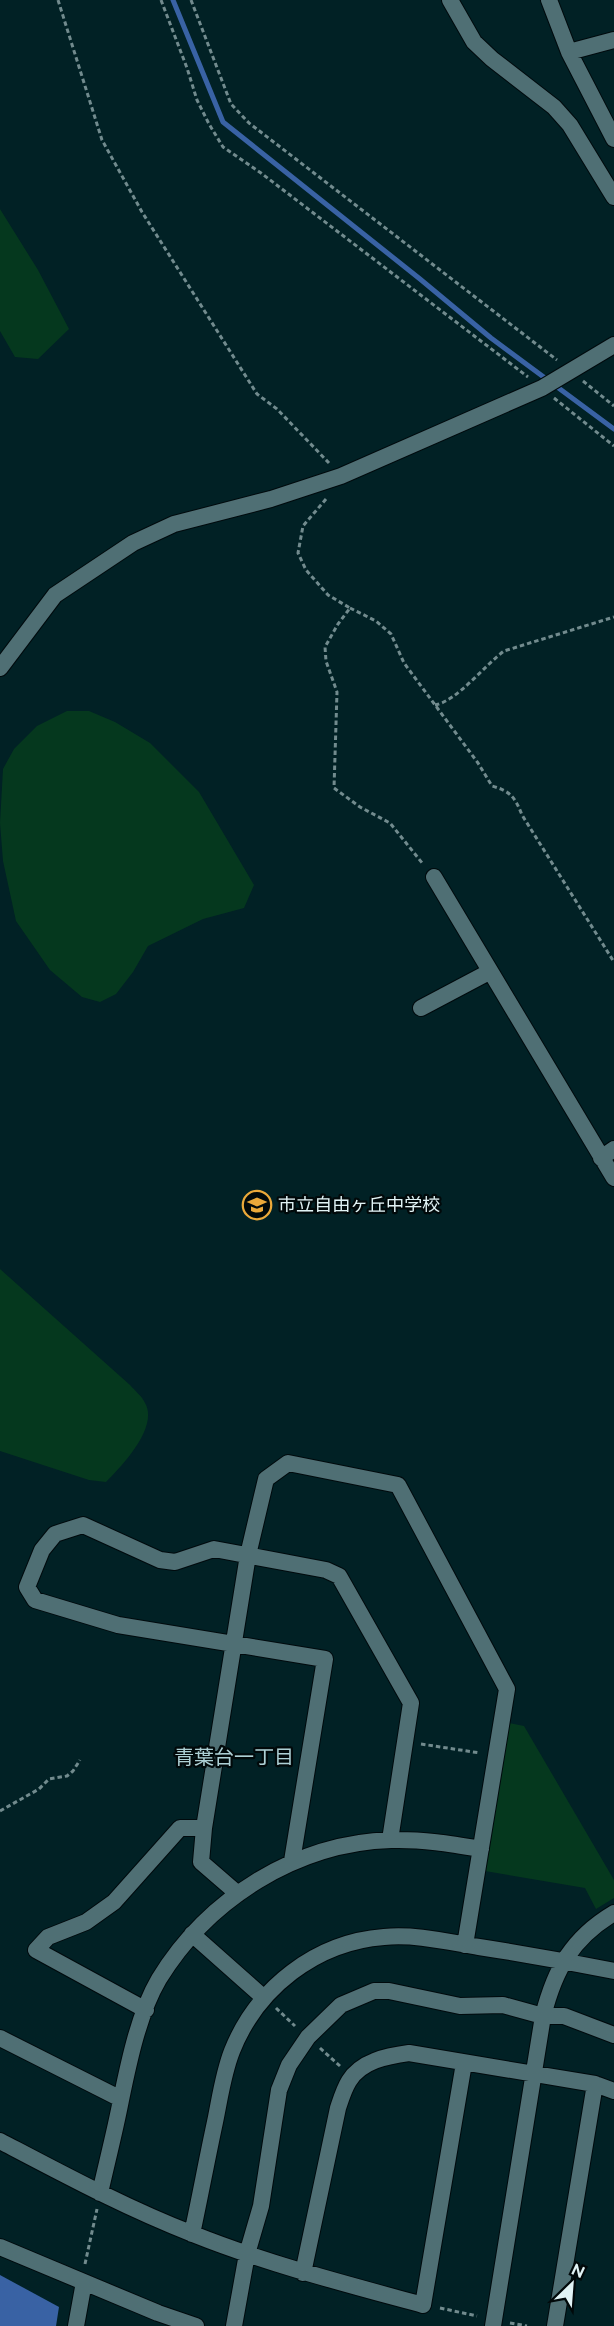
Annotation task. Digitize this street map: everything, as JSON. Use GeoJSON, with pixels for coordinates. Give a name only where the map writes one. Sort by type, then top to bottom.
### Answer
{"type":"FeatureCollection","features":[{"type":"Feature","properties":{"kind":"street"},"geometry":{"type":"LineString","coordinates":[[450,0],[474,42],[492,59],[536,91],[564,119],[614,197]]}},
{"type":"Feature","properties":{"kind":"street"},"geometry":{"type":"LineString","coordinates":[[549,0],[569,52],[614,139]]}},
{"type":"Feature","properties":{"kind":"street"},"geometry":{"type":"LineString","coordinates":[[569,52],[614,40]]}},
{"type":"Feature","properties":{"kind":"street"},"geometry":{"type":"LineString","coordinates":[[0,668],[55,595],[133,543],[174,524],[271,499],[341,476],[542,388],[614,345]]}},
{"type":"Feature","properties":{"kind":"street"},"geometry":{"type":"LineString","coordinates":[[434,877],[489,972],[607,1153],[614,1178]]}},
{"type":"Feature","properties":{"kind":"street"},"geometry":{"type":"LineString","coordinates":[[422,1008],[489,972]]}},
{"type":"Feature","properties":{"kind":"street"},"geometry":{"type":"LineString","coordinates":[[237,1894],[201,1862],[204,1828],[248,1555],[266,1479],[288,1463],[398,1485],[507,1689],[465,1945]]}},
{"type":"Feature","properties":{"kind":"street"},"geometry":{"type":"LineString","coordinates":[[291,1862],[325,1659],[118,1624],[35,1600],[27,1587],[42,1550],[55,1534],[83,1525],[160,1560],[175,1562],[214,1549],[326,1570],[339,1576],[411,1703],[390,1840]]}},
{"type":"Feature","properties":{"kind":"street"},"geometry":{"type":"LineString","coordinates":[[146,2010],[36,1950],[48,1937],[86,1922],[114,1902],[180,1827],[204,1828]]}},
{"type":"Feature","properties":{"kind":"street"},"geometry":{"type":"LineString","coordinates":[[100,2193],[130,2055],[158,1980],[192,1934],[237,1894],[262,1877],[291,1862],[338,1847],[390,1840],[435,1841],[481,1849]]}},
{"type":"Feature","properties":{"kind":"street"},"geometry":{"type":"LineString","coordinates":[[494,2323],[543,2016],[550,1987],[563,1961],[596,1923],[614,1913]]}},
{"type":"Feature","properties":{"kind":"street"},"geometry":{"type":"LineString","coordinates":[[192,1934],[263,1997]]}},
{"type":"Feature","properties":{"kind":"street"},"geometry":{"type":"LineString","coordinates":[[192,2234],[222,2079],[244,2026],[263,1997],[289,1975],[319,1955],[353,1942],[384,1937],[418,1936],[614,1971]]}},
{"type":"Feature","properties":{"kind":"street"},"geometry":{"type":"LineString","coordinates":[[234,2326],[247,2254],[261,2205],[279,2090],[289,2066],[308,2037],[341,2005],[374,1991],[389,1991],[460,2006],[502,2005],[543,2016],[564,2016],[614,2035]]}},
{"type":"Feature","properties":{"kind":"street"},"geometry":{"type":"LineString","coordinates":[[0,2038],[121,2099]]}},
{"type":"Feature","properties":{"kind":"street"},"geometry":{"type":"LineString","coordinates":[[303,2273],[338,2108],[348,2082],[367,2064],[388,2056],[409,2053],[596,2085],[614,2091]]}},
{"type":"Feature","properties":{"kind":"street"},"geometry":{"type":"LineString","coordinates":[[0,2141],[100,2193],[192,2234],[303,2273],[423,2305],[464,2063]]}},
{"type":"Feature","properties":{"kind":"street"},"geometry":{"type":"LineString","coordinates":[[555,2326],[596,2085]]}},
{"type":"Feature","properties":{"kind":"street"},"geometry":{"type":"LineString","coordinates":[[0,2247],[196,2326]]}},
{"type":"Feature","properties":{"kind":"street"},"geometry":{"type":"LineString","coordinates":[[76,2326],[84,2282]]}},
{"type":"Feature","properties":{"kind":"path"},"geometry":{"type":"LineString","coordinates":[[58,0],[102,140],[142,212],[257,393],[277,409],[341,476]]}},
{"type":"Feature","properties":{"kind":"path"},"geometry":{"type":"LineString","coordinates":[[161,0],[188,68],[197,100],[223,147],[261,173],[542,388],[614,446]]}},
{"type":"Feature","properties":{"kind":"path"},"geometry":{"type":"LineString","coordinates":[[191,0],[231,104],[249,123],[614,406]]}},
{"type":"Feature","properties":{"kind":"path"},"geometry":{"type":"LineString","coordinates":[[327,498],[303,526],[298,553],[306,570],[328,595],[376,621],[391,634],[404,663],[478,763],[492,786],[506,790],[517,802],[522,815],[614,962]]}},
{"type":"Feature","properties":{"kind":"path"},"geometry":{"type":"LineString","coordinates":[[350,608],[325,647],[326,661],[337,692],[334,788],[360,807],[390,823],[434,877]]}},
{"type":"Feature","properties":{"kind":"path"},"geometry":{"type":"LineString","coordinates":[[435,705],[447,703],[489,662],[504,651],[614,617]]}},
{"type":"Feature","properties":{"kind":"path"},"geometry":{"type":"LineString","coordinates":[[405,1742],[496,1755]]}},
{"type":"Feature","properties":{"kind":"path"},"geometry":{"type":"LineString","coordinates":[[0,1811],[39,1789],[49,1779],[67,1776],[73,1772],[80,1760]]}},
{"type":"Feature","properties":{"kind":"path"},"geometry":{"type":"LineString","coordinates":[[85,2264],[100,2193]]}},
{"type":"Feature","properties":{"kind":"path"},"geometry":{"type":"LineString","coordinates":[[423,2305],[494,2323],[527,2326]]}},
{"type":"Feature","properties":{"kind":"green space"},"geometry":{"type":"Polygon","coordinates":[[[0,209],[38,270],[69,329],[38,359],[15,357],[0,331],[0,209]]]}},
{"type":"Feature","properties":{"kind":"green space"},"geometry":{"type":"Polygon","coordinates":[[[67,711],[89,711],[115,722],[150,743],[199,792],[254,885],[244,908],[203,919],[148,946],[133,972],[116,994],[100,1002],[82,997],[50,970],[16,921],[3,861],[0,823],[3,769],[14,749],[37,726],[67,711]]]}},
{"type":"Feature","properties":{"kind":"green space"},"geometry":{"type":"Polygon","coordinates":[[[0,1269],[130,1385],[145,1403],[148,1413],[143,1434],[137,1446],[106,1482],[89,1480],[0,1451],[0,1269]]]}},
{"type":"Feature","properties":{"kind":"green space"},"geometry":{"type":"Polygon","coordinates":[[[509,1723],[524,1726],[614,1880],[614,1898],[596,1909],[585,1888],[485,1871],[509,1723]]]}},
{"type":"Feature","properties":{"kind":"water"},"geometry":{"type":"Polygon","coordinates":[[[0,2275],[59,2307],[56,2326],[0,2326],[0,2275]]]}},
{"type":"Feature","properties":{"kind":"waterway"},"geometry":{"type":"LineString","coordinates":[[173,0],[223,122],[491,338],[614,429]]}},
{"type":"Feature","properties":{"kind":"place","name":"市立自由ヶ丘中学校"},"geometry":{"type":"Point","coordinates":[257,1205]}},
{"type":"Feature","properties":{"kind":"district","name":"青葉台一丁目"},"geometry":{"type":"Point","coordinates":[234,1757]}}]}
